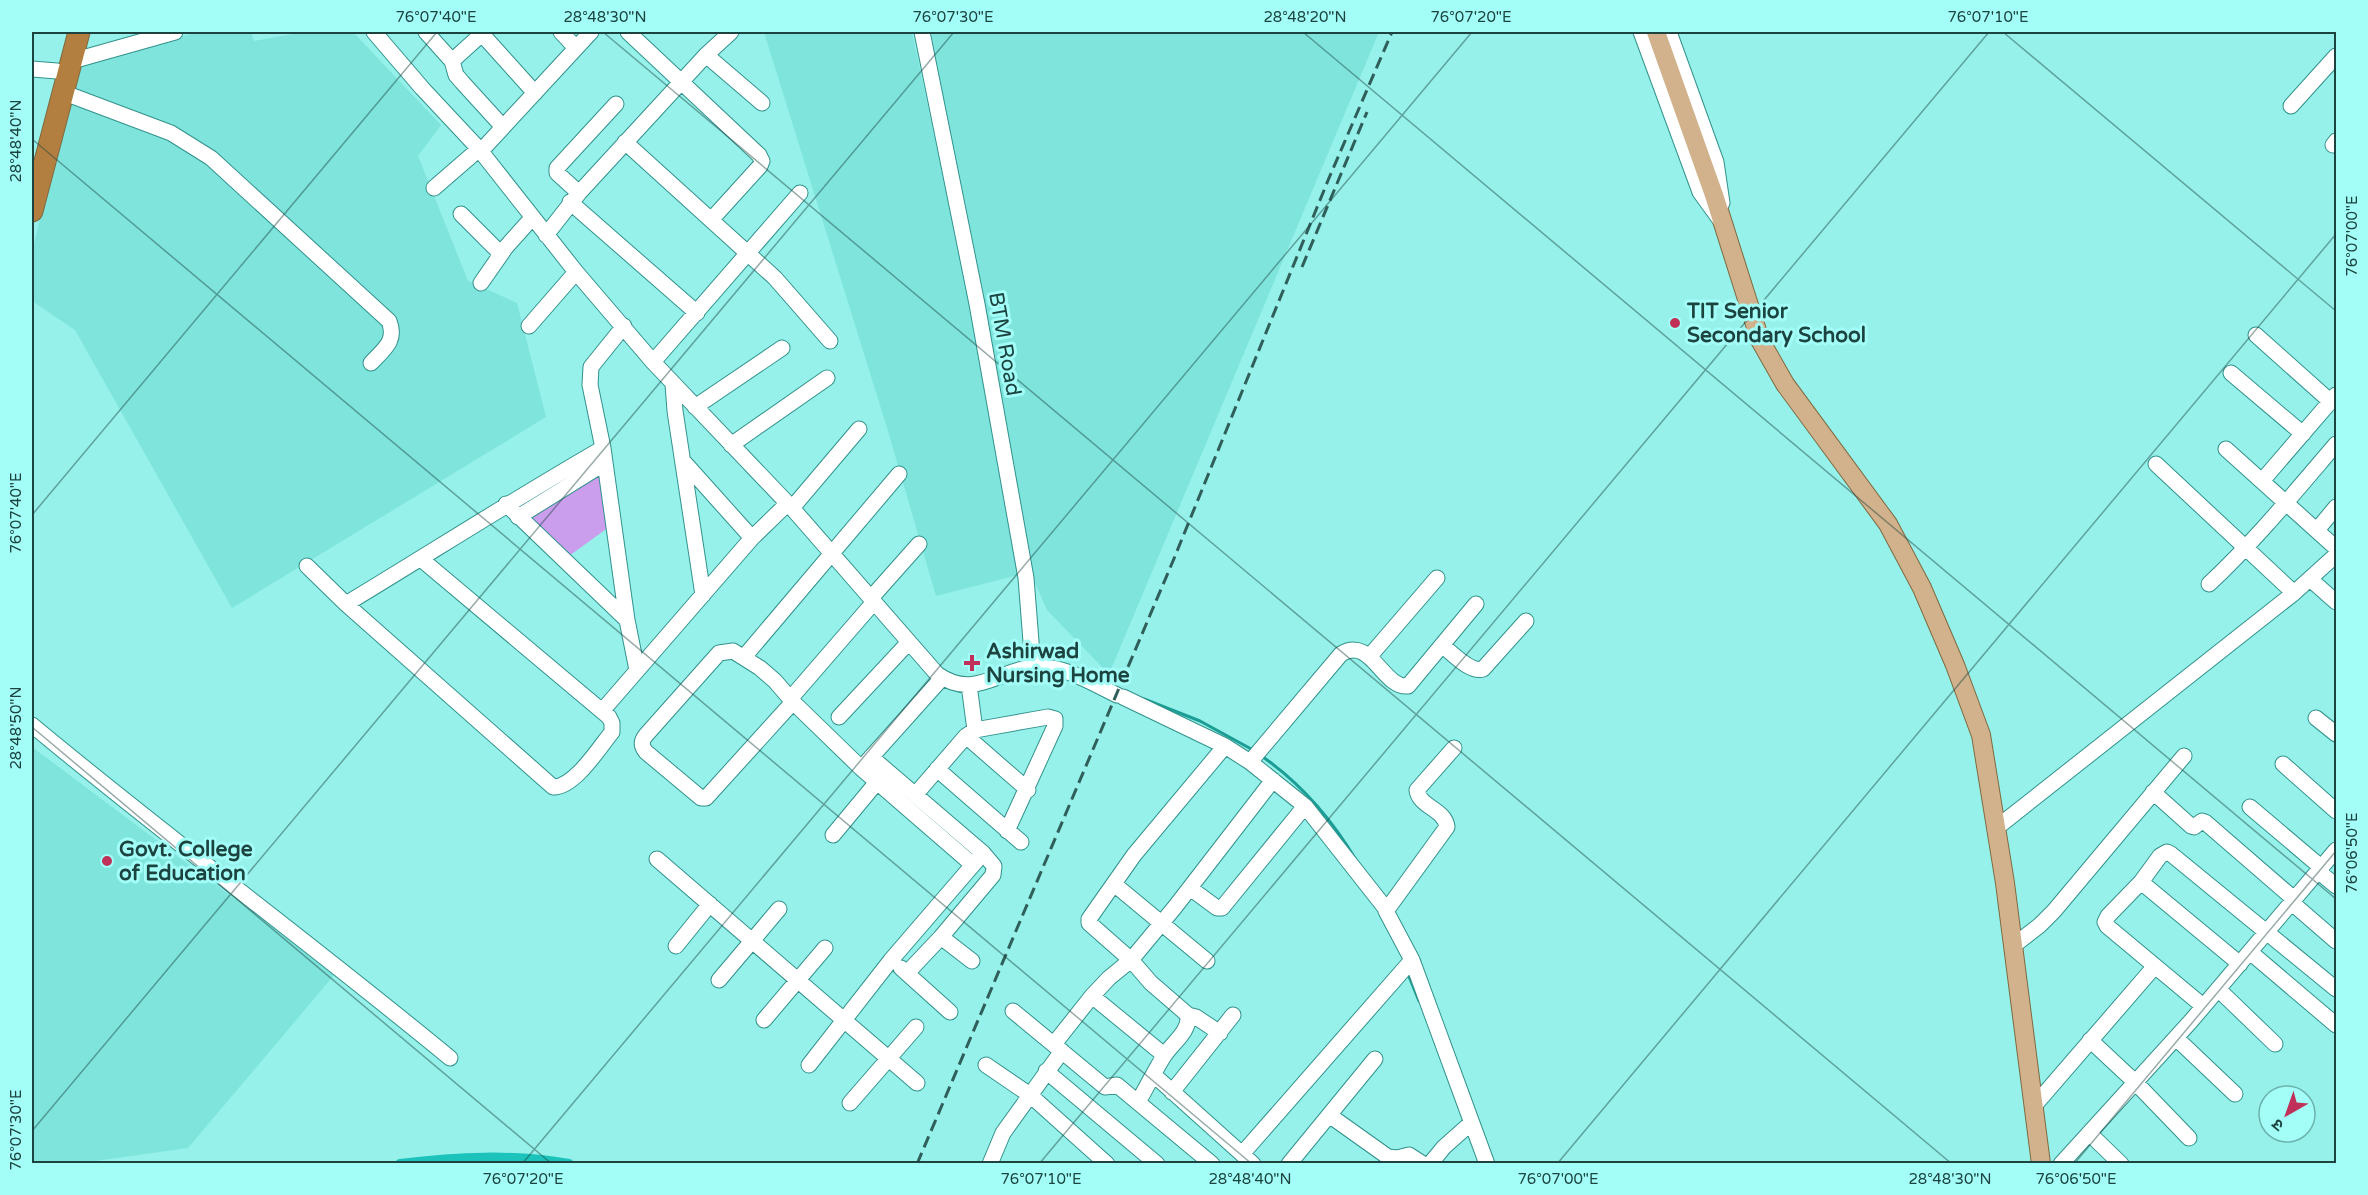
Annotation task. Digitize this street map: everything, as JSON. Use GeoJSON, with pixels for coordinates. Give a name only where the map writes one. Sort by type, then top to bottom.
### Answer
{"type":"FeatureCollection","features":[{"type":"Feature","properties":{"kind":"highway"},"geometry":{"type":"LineString","coordinates":[[32,211],[62,92],[67,32]]}},
{"type":"Feature","properties":{"kind":"highway"},"geometry":{"type":"LineString","coordinates":[[32,169],[65,66],[79,32]]}},
{"type":"Feature","properties":{"kind":"main road"},"geometry":{"type":"LineString","coordinates":[[1656,32],[1714,195],[1760,340],[1785,384],[1888,524],[1922,588],[1955,664],[1981,735],[1995,829],[2006,883],[2041,1164]]}},
{"type":"Feature","properties":{"kind":"street"},"geometry":{"type":"LineString","coordinates":[[32,69],[65,66],[175,32]]}},
{"type":"Feature","properties":{"kind":"street"},"geometry":{"type":"LineString","coordinates":[[374,32],[480,150],[576,272],[653,362],[790,506],[942,678],[950,684],[969,685],[1033,667],[1054,668],[1120,696],[1225,746],[1254,756],[1273,780],[1305,806],[1386,909],[1412,960],[1487,1164]]}},
{"type":"Feature","properties":{"kind":"street"},"geometry":{"type":"LineString","coordinates":[[426,32],[452,61],[456,75],[503,127]]}},
{"type":"Feature","properties":{"kind":"street"},"geometry":{"type":"LineString","coordinates":[[452,61],[483,32],[535,93]]}},
{"type":"Feature","properties":{"kind":"street"},"geometry":{"type":"LineString","coordinates":[[561,32],[576,48]]}},
{"type":"Feature","properties":{"kind":"street"},"geometry":{"type":"LineString","coordinates":[[434,188],[480,150],[591,32]]}},
{"type":"Feature","properties":{"kind":"street"},"geometry":{"type":"LineString","coordinates":[[628,32],[759,155],[762,161],[711,220]]}},
{"type":"Feature","properties":{"kind":"street","name":"BTM Road"},"geometry":{"type":"LineString","coordinates":[[922,32],[977,304],[1026,578],[1033,667]]}},
{"type":"Feature","properties":{"kind":"street"},"geometry":{"type":"LineString","coordinates":[[1641,32],[1695,182],[1708,206],[1721,221]]}},
{"type":"Feature","properties":{"kind":"street"},"geometry":{"type":"LineString","coordinates":[[1669,32],[1716,162],[1722,203],[1721,221]]}},
{"type":"Feature","properties":{"kind":"street"},"geometry":{"type":"LineString","coordinates":[[546,235],[574,197],[724,34]]}},
{"type":"Feature","properties":{"kind":"street"},"geometry":{"type":"LineString","coordinates":[[706,56],[762,103]]}},
{"type":"Feature","properties":{"kind":"street"},"geometry":{"type":"LineString","coordinates":[[2291,106],[2337,56]]}},
{"type":"Feature","properties":{"kind":"street"},"geometry":{"type":"LineString","coordinates":[[62,92],[171,133],[211,158],[389,321],[393,331],[389,343],[371,363]]}},
{"type":"Feature","properties":{"kind":"street"},"geometry":{"type":"LineString","coordinates":[[616,104],[557,168],[557,173],[574,197],[697,313]]}},
{"type":"Feature","properties":{"kind":"street"},"geometry":{"type":"LineString","coordinates":[[625,142],[775,278],[830,341]]}},
{"type":"Feature","properties":{"kind":"street"},"geometry":{"type":"LineString","coordinates":[[653,362],[800,193]]}},
{"type":"Feature","properties":{"kind":"street"},"geometry":{"type":"LineString","coordinates":[[461,214],[501,254]]}},
{"type":"Feature","properties":{"kind":"street"},"geometry":{"type":"LineString","coordinates":[[481,283],[501,254],[532,218]]}},
{"type":"Feature","properties":{"kind":"street"},"geometry":{"type":"LineString","coordinates":[[529,326],[576,272]]}},
{"type":"Feature","properties":{"kind":"street"},"geometry":{"type":"LineString","coordinates":[[624,326],[591,367],[590,385],[604,455],[627,620],[637,670]]}},
{"type":"Feature","properties":{"kind":"street"},"geometry":{"type":"LineString","coordinates":[[2256,335],[2332,406],[2303,434],[2262,481]]}},
{"type":"Feature","properties":{"kind":"street"},"geometry":{"type":"LineString","coordinates":[[695,407],[782,348]]}},
{"type":"Feature","properties":{"kind":"street"},"geometry":{"type":"LineString","coordinates":[[2231,373],[2303,434]]}},
{"type":"Feature","properties":{"kind":"street"},"geometry":{"type":"LineString","coordinates":[[731,445],[826,378]]}},
{"type":"Feature","properties":{"kind":"street"},"geometry":{"type":"LineString","coordinates":[[673,384],[703,595]]}},
{"type":"Feature","properties":{"kind":"street"},"geometry":{"type":"LineString","coordinates":[[602,711],[752,538],[790,506],[859,429]]}},
{"type":"Feature","properties":{"kind":"street"},"geometry":{"type":"LineString","coordinates":[[2209,584],[2337,444]]}},
{"type":"Feature","properties":{"kind":"street"},"geometry":{"type":"LineString","coordinates":[[2226,449],[2337,548]]}},
{"type":"Feature","properties":{"kind":"street"},"geometry":{"type":"LineString","coordinates":[[346,603],[421,559],[506,504],[604,455]]}},
{"type":"Feature","properties":{"kind":"street"},"geometry":{"type":"LineString","coordinates":[[518,517],[604,455]]}},
{"type":"Feature","properties":{"kind":"street"},"geometry":{"type":"LineString","coordinates":[[683,461],[752,538]]}},
{"type":"Feature","properties":{"kind":"street"},"geometry":{"type":"LineString","coordinates":[[2156,464],[2294,593]]}},
{"type":"Feature","properties":{"kind":"street"},"geometry":{"type":"LineString","coordinates":[[744,657],[899,474]]}},
{"type":"Feature","properties":{"kind":"street"},"geometry":{"type":"LineString","coordinates":[[506,504],[627,620]]}},
{"type":"Feature","properties":{"kind":"street"},"geometry":{"type":"LineString","coordinates":[[2317,530],[2337,507]]}},
{"type":"Feature","properties":{"kind":"street"},"geometry":{"type":"LineString","coordinates":[[919,544],[791,700],[706,798],[701,798],[643,748],[642,740],[719,653],[733,651],[775,681],[791,700],[866,763],[915,795],[978,859]]}},
{"type":"Feature","properties":{"kind":"street"},"geometry":{"type":"LineString","coordinates":[[1995,829],[2294,593],[2337,555]]}},
{"type":"Feature","properties":{"kind":"street"},"geometry":{"type":"LineString","coordinates":[[307,566],[553,787],[561,788],[571,781],[612,732],[612,723],[602,711],[421,559]]}},
{"type":"Feature","properties":{"kind":"street"},"geometry":{"type":"LineString","coordinates":[[1369,657],[1437,578]]}},
{"type":"Feature","properties":{"kind":"street"},"geometry":{"type":"LineString","coordinates":[[2310,579],[2337,602]]}},
{"type":"Feature","properties":{"kind":"street"},"geometry":{"type":"LineString","coordinates":[[1254,756],[1341,654],[1355,649],[1369,657],[1404,687],[1412,682],[1476,604]]}},
{"type":"Feature","properties":{"kind":"street"},"geometry":{"type":"LineString","coordinates":[[1442,645],[1478,671],[1489,664],[1526,621]]}},
{"type":"Feature","properties":{"kind":"street"},"geometry":{"type":"LineString","coordinates":[[839,717],[909,642]]}},
{"type":"Feature","properties":{"kind":"street"},"geometry":{"type":"LineString","coordinates":[[866,763],[942,678]]}},
{"type":"Feature","properties":{"kind":"street"},"geometry":{"type":"LineString","coordinates":[[969,685],[970,733],[1028,789]]}},
{"type":"Feature","properties":{"kind":"street"},"geometry":{"type":"LineString","coordinates":[[915,795],[970,733],[1048,717],[1055,719],[1028,789],[1007,831]]}},
{"type":"Feature","properties":{"kind":"street"},"geometry":{"type":"LineString","coordinates":[[2316,718],[2337,734]]}},
{"type":"Feature","properties":{"kind":"street"},"geometry":{"type":"LineString","coordinates":[[32,725],[180,845],[349,975],[450,1058]]}},
{"type":"Feature","properties":{"kind":"street"},"geometry":{"type":"LineString","coordinates":[[1220,1033],[1196,1017],[1188,1015],[1089,923],[1092,913],[1134,855],[1225,746]]}},
{"type":"Feature","properties":{"kind":"street"},"geometry":{"type":"LineString","coordinates":[[1386,909],[1447,827],[1447,822],[1442,816],[1419,798],[1417,790],[1454,748]]}},
{"type":"Feature","properties":{"kind":"street"},"geometry":{"type":"LineString","coordinates":[[2013,946],[2054,911],[2184,756]]}},
{"type":"Feature","properties":{"kind":"street"},"geometry":{"type":"LineString","coordinates":[[866,763],[877,782],[978,859],[994,866],[993,875],[941,937],[907,973]]}},
{"type":"Feature","properties":{"kind":"street"},"geometry":{"type":"LineString","coordinates":[[2283,764],[2337,811]]}},
{"type":"Feature","properties":{"kind":"street"},"geometry":{"type":"LineString","coordinates":[[938,769],[1021,842]]}},
{"type":"Feature","properties":{"kind":"street"},"geometry":{"type":"LineString","coordinates":[[990,1164],[1003,1133],[1046,1071],[1092,996],[1131,960],[1273,780]]}},
{"type":"Feature","properties":{"kind":"street"},"geometry":{"type":"LineString","coordinates":[[833,835],[877,782]]}},
{"type":"Feature","properties":{"kind":"street"},"geometry":{"type":"LineString","coordinates":[[2153,792],[2191,826],[2205,822],[2337,941]]}},
{"type":"Feature","properties":{"kind":"street"},"geometry":{"type":"LineString","coordinates":[[1190,888],[1217,908],[1222,908],[1305,806]]}},
{"type":"Feature","properties":{"kind":"street"},"geometry":{"type":"LineString","coordinates":[[2250,807],[2337,886]]}},
{"type":"Feature","properties":{"kind":"street"},"geometry":{"type":"LineString","coordinates":[[2061,1164],[2176,1038],[2337,850]]}},
{"type":"Feature","properties":{"kind":"street"},"geometry":{"type":"LineString","coordinates":[[2203,1006],[2105,922],[2141,882],[2160,856],[2167,852],[2337,989]]}},
{"type":"Feature","properties":{"kind":"street"},"geometry":{"type":"LineString","coordinates":[[657,859],[917,1083]]}},
{"type":"Feature","properties":{"kind":"street"},"geometry":{"type":"LineString","coordinates":[[809,1065],[891,960],[978,859]]}},
{"type":"Feature","properties":{"kind":"street"},"geometry":{"type":"LineString","coordinates":[[2141,882],[2240,964]]}},
{"type":"Feature","properties":{"kind":"street"},"geometry":{"type":"LineString","coordinates":[[1114,884],[1207,962]]}},
{"type":"Feature","properties":{"kind":"street"},"geometry":{"type":"LineString","coordinates":[[676,946],[710,904]]}},
{"type":"Feature","properties":{"kind":"street"},"geometry":{"type":"LineString","coordinates":[[720,980],[779,909]]}},
{"type":"Feature","properties":{"kind":"street"},"geometry":{"type":"LineString","coordinates":[[941,937],[972,961]]}},
{"type":"Feature","properties":{"kind":"street"},"geometry":{"type":"LineString","coordinates":[[764,1020],[825,948]]}},
{"type":"Feature","properties":{"kind":"street"},"geometry":{"type":"LineString","coordinates":[[2250,952],[2337,1025]]}},
{"type":"Feature","properties":{"kind":"street"},"geometry":{"type":"LineString","coordinates":[[891,960],[950,1012]]}},
{"type":"Feature","properties":{"kind":"street"},"geometry":{"type":"LineString","coordinates":[[1155,1076],[1248,1159],[1412,960]]}},
{"type":"Feature","properties":{"kind":"street"},"geometry":{"type":"LineString","coordinates":[[2034,1106],[2155,966]]}},
{"type":"Feature","properties":{"kind":"street"},"geometry":{"type":"LineString","coordinates":[[2218,989],[2275,1044]]}},
{"type":"Feature","properties":{"kind":"street"},"geometry":{"type":"LineString","coordinates":[[1092,996],[1164,1055]]}},
{"type":"Feature","properties":{"kind":"street"},"geometry":{"type":"LineString","coordinates":[[1013,1011],[1105,1087],[1117,1085],[1212,1164]]}},
{"type":"Feature","properties":{"kind":"street"},"geometry":{"type":"LineString","coordinates":[[1138,1102],[1155,1076],[1164,1055],[1186,1028],[1188,1015]]}},
{"type":"Feature","properties":{"kind":"street"},"geometry":{"type":"LineString","coordinates":[[1172,1092],[1233,1016]]}},
{"type":"Feature","properties":{"kind":"street"},"geometry":{"type":"LineString","coordinates":[[850,1103],[916,1027]]}},
{"type":"Feature","properties":{"kind":"street"},"geometry":{"type":"LineString","coordinates":[[2176,1038],[2235,1094]]}},
{"type":"Feature","properties":{"kind":"street"},"geometry":{"type":"LineString","coordinates":[[2090,1040],[2190,1138]]}},
{"type":"Feature","properties":{"kind":"street"},"geometry":{"type":"LineString","coordinates":[[1289,1164],[1376,1059]]}},
{"type":"Feature","properties":{"kind":"street"},"geometry":{"type":"LineString","coordinates":[[986,1065],[1030,1095],[1107,1164]]}},
{"type":"Feature","properties":{"kind":"street"},"geometry":{"type":"LineString","coordinates":[[1046,1071],[1157,1164]]}},
{"type":"Feature","properties":{"kind":"street"},"geometry":{"type":"LineString","coordinates":[[1329,1115],[1388,1157],[1397,1158],[1409,1155],[1423,1164]]}},
{"type":"Feature","properties":{"kind":"street"},"geometry":{"type":"LineString","coordinates":[[1430,1164],[1443,1147],[1472,1123]]}},
{"type":"Feature","properties":{"kind":"street"},"geometry":{"type":"LineString","coordinates":[[2090,1133],[2121,1164]]}},
{"type":"Feature","properties":{"kind":"shaded area"},"geometry":{"type":"Polygon","coordinates":[[[197,32],[251,32],[254,41],[304,32],[353,32],[441,125],[418,156],[468,281],[517,303],[546,417],[232,608],[75,330],[32,301],[32,252],[77,67],[197,32]]]}},
{"type":"Feature","properties":{"kind":"shaded area"},"geometry":{"type":"Polygon","coordinates":[[[764,32],[912,32],[974,323],[1018,575],[936,596],[888,431],[764,32]]]}},
{"type":"Feature","properties":{"kind":"shaded area"},"geometry":{"type":"Polygon","coordinates":[[[931,32],[1379,32],[1109,674],[1047,610],[1033,578],[931,32]]]}},
{"type":"Feature","properties":{"kind":"shaded area"},"geometry":{"type":"Polygon","coordinates":[[[599,472],[609,527],[569,556],[527,517],[599,472]]]}},
{"type":"Feature","properties":{"kind":"shaded area","name":"Govt. College of Education"},"geometry":{"type":"Polygon","coordinates":[[[32,747],[335,974],[188,1148],[81,1163],[32,1163],[32,747]]]}},
{"type":"Feature","properties":{"kind":"waterway"},"geometry":{"type":"LineString","coordinates":[[1144,699],[1200,721],[1253,750]]}},
{"type":"Feature","properties":{"kind":"waterway"},"geometry":{"type":"LineString","coordinates":[[1260,755],[1289,777],[1314,802],[1356,860]]}},
{"type":"Feature","properties":{"kind":"waterway"},"geometry":{"type":"LineString","coordinates":[[1408,974],[1419,1001]]}},
{"type":"Feature","properties":{"kind":"waterway"},"geometry":{"type":"LineString","coordinates":[[400,1164],[485,1158],[527,1159],[569,1164]]}},
{"type":"Feature","properties":{"kind":"railway"},"geometry":{"type":"LineString","coordinates":[[917,1164],[1173,561],[1329,178],[1392,32]]}},
{"type":"Feature","properties":{"kind":"railway"},"geometry":{"type":"LineString","coordinates":[[1302,267],[1367,112]]}},
{"type":"Feature","properties":{"kind":"place","name":"TIT Senior Secondary School"},"geometry":{"type":"Point","coordinates":[1675,323]}},
{"type":"Feature","properties":{"kind":"place","name":"Ashirwad Nursing Home"},"geometry":{"type":"Point","coordinates":[972,663]}},
{"type":"Feature","properties":{"kind":"place","name":"Govt. College of Education"},"geometry":{"type":"Point","coordinates":[107,861]}}]}
